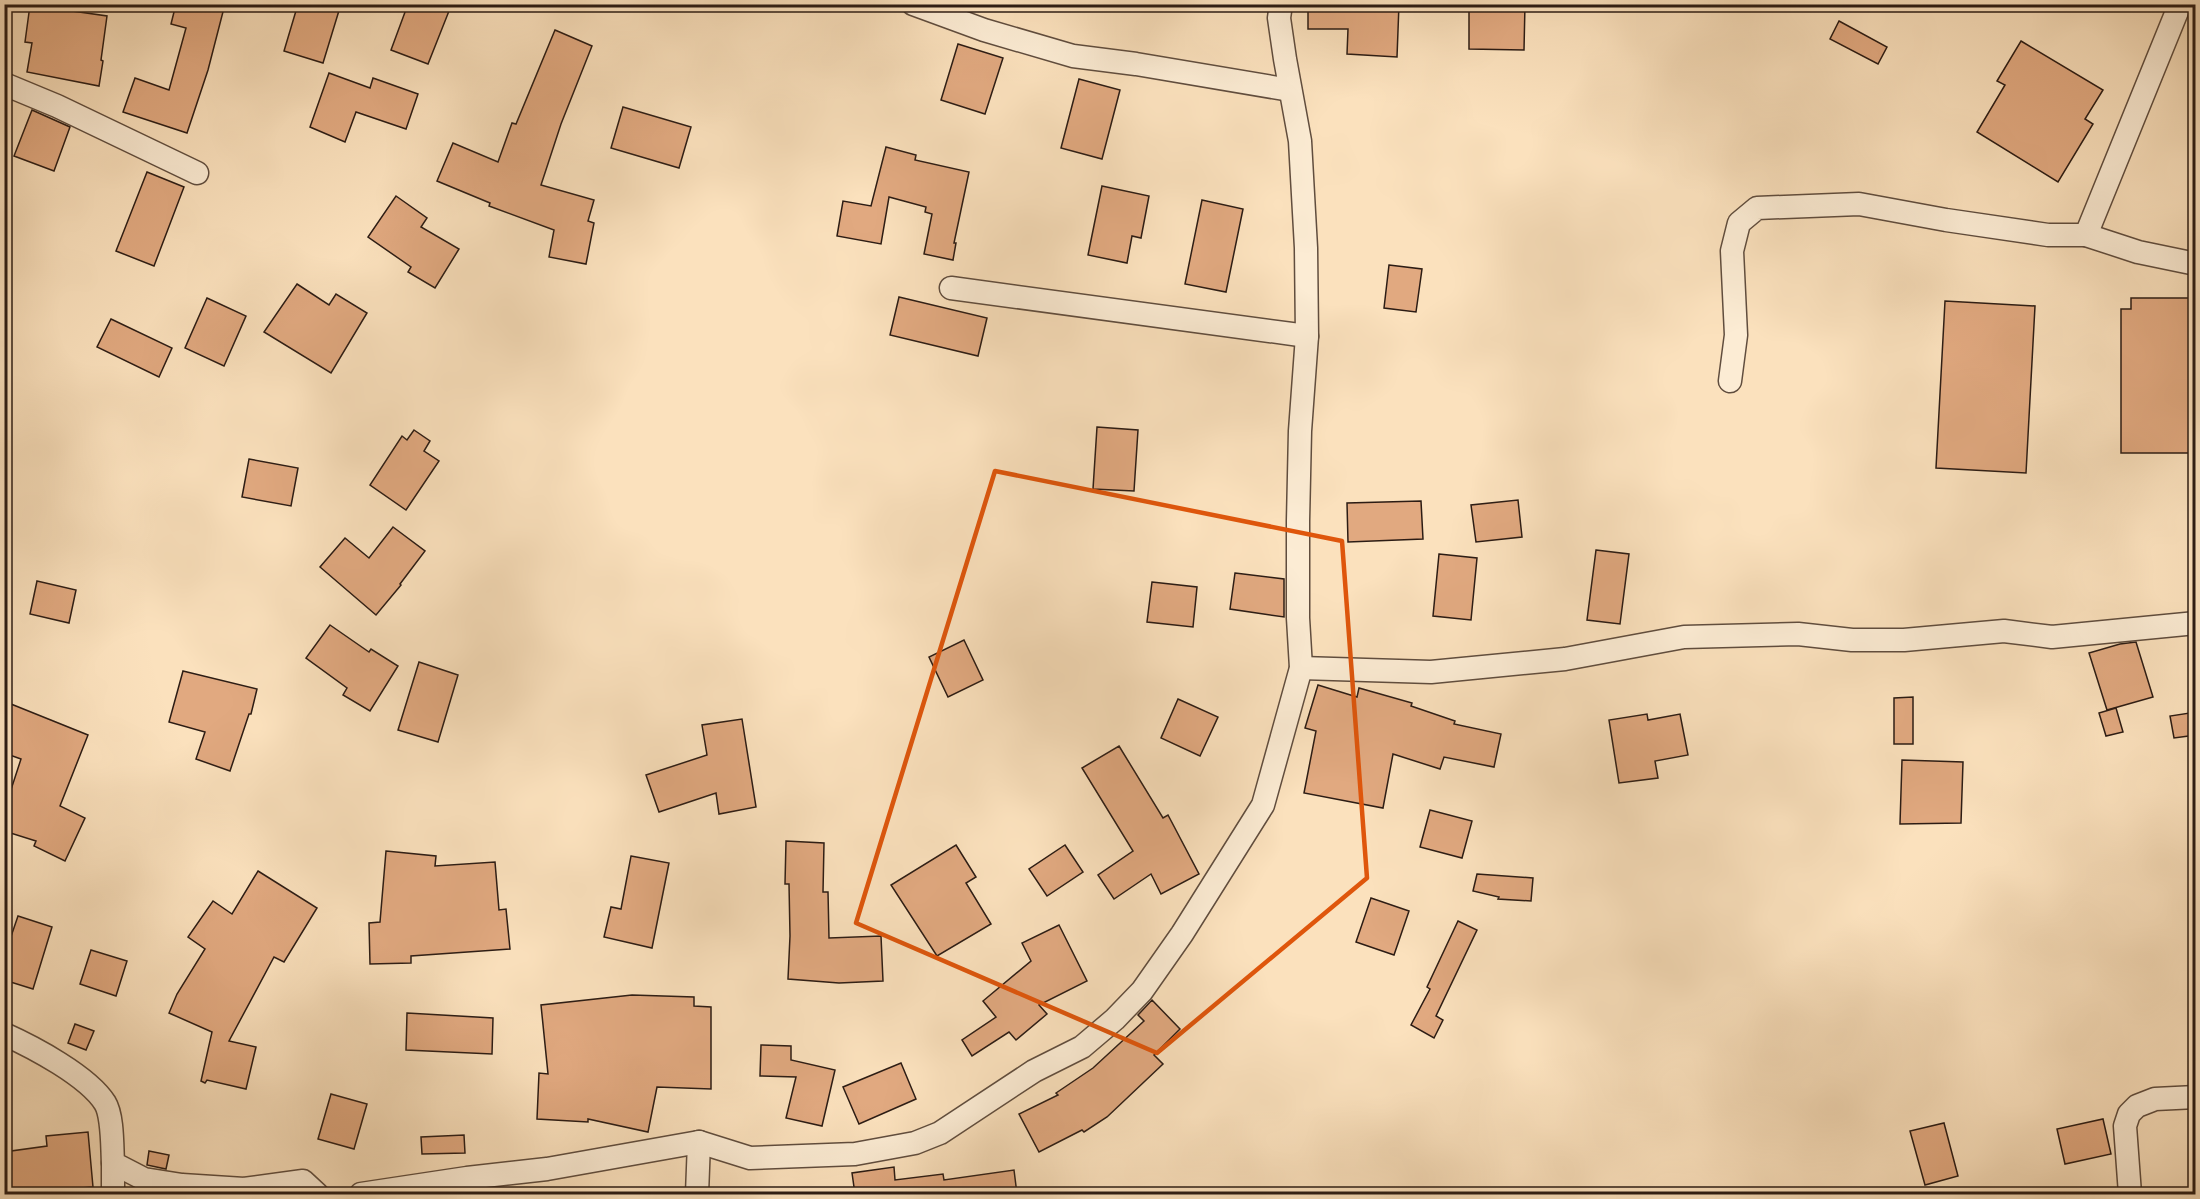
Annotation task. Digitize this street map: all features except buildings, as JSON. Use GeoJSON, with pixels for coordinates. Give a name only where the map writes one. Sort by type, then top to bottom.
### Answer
{"type":"FeatureCollection","features":[{"type":"Feature","properties":{"kind":"street"},"geometry":{"type":"LineString","coordinates":[[913,4],[984,30],[1073,56],[1136,64],[1290,90]]}},
{"type":"Feature","properties":{"kind":"street"},"geometry":{"type":"LineString","coordinates":[[361,1194],[547,1169],[699,1142],[750,1158],[855,1154],[915,1143],[940,1133],[1034,1071],[1082,1047],[1115,1019],[1142,991],[1182,934],[1263,805],[1301,668],[1298,618],[1298,521],[1300,431],[1307,336],[1306,248],[1300,141],[1279,18],[1281,4]]}},
{"type":"Feature","properties":{"kind":"street"},"geometry":{"type":"LineString","coordinates":[[2086,235],[2180,4]]}},
{"type":"Feature","properties":{"kind":"street"},"geometry":{"type":"LineString","coordinates":[[4,84],[57,106],[197,173]]}},
{"type":"Feature","properties":{"kind":"street"},"geometry":{"type":"LineString","coordinates":[[1730,381],[1736,335],[1732,251],[1739,223],[1757,208],[1859,204],[2048,235],[2086,235],[2138,252],[2196,264]]}},
{"type":"Feature","properties":{"kind":"street"},"geometry":{"type":"LineString","coordinates":[[951,288],[1307,336]]}},
{"type":"Feature","properties":{"kind":"street"},"geometry":{"type":"LineString","coordinates":[[1301,668],[1431,672],[1565,659],[1684,637],[1798,634],[1852,640],[1904,640],[2004,632],[2052,637],[2196,623]]}},
{"type":"Feature","properties":{"kind":"street"},"geometry":{"type":"LineString","coordinates":[[4,1034],[35,1048],[73,1074],[90,1087],[106,1104],[112,1134],[113,1194]]}},
{"type":"Feature","properties":{"kind":"street"},"geometry":{"type":"LineString","coordinates":[[2130,1194],[2125,1126],[2129,1114],[2137,1106],[2155,1099],[2196,1097]]}},
{"type":"Feature","properties":{"kind":"street"},"geometry":{"type":"LineString","coordinates":[[697,1194],[699,1142]]}},
{"type":"Feature","properties":{"kind":"street"},"geometry":{"type":"LineString","coordinates":[[113,1163],[144,1179],[182,1185],[309,1190]]}},
{"type":"Feature","properties":{"kind":"highlighted area"},"geometry":{"type":"Polygon","coordinates":[[[995,471],[1342,541],[1367,878],[1157,1053],[856,923],[995,471]]]}}]}
